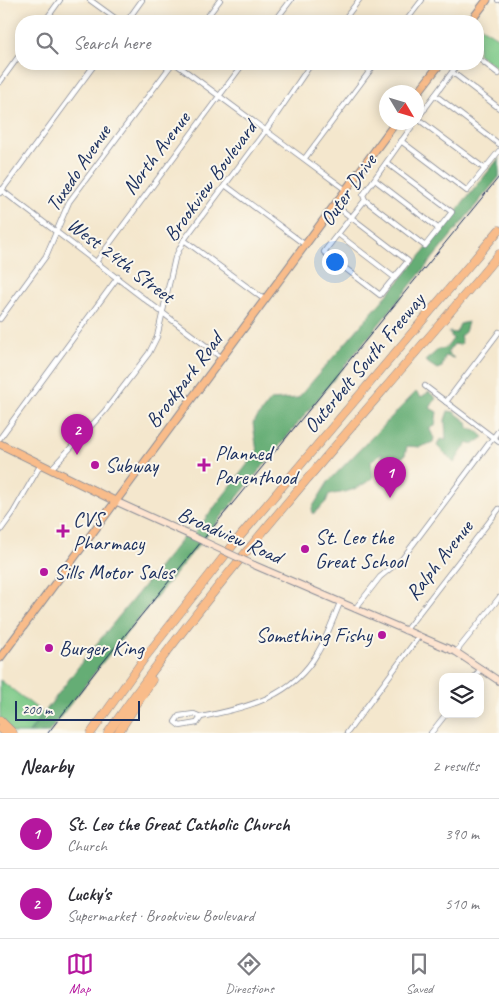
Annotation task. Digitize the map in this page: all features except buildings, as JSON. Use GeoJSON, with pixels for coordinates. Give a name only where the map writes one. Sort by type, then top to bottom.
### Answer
{"type":"FeatureCollection","features":[{"type":"Feature","properties":{"kind":"highway"},"geometry":{"type":"LineString","coordinates":[[483,250],[499,224]]}},
{"type":"Feature","properties":{"kind":"highway","name":"Outerbelt South Freeway"},"geometry":{"type":"LineString","coordinates":[[91,733],[110,705],[237,540],[499,230]]}},
{"type":"Feature","properties":{"kind":"highway","name":"Outerbelt South Freeway"},"geometry":{"type":"LineString","coordinates":[[108,733],[180,636],[236,565],[499,255]]}},
{"type":"Feature","properties":{"kind":"highway"},"geometry":{"type":"LineString","coordinates":[[118,733],[180,636]]}},
{"type":"Feature","properties":{"kind":"highway"},"geometry":{"type":"LineString","coordinates":[[85,733],[110,705]]}},
{"type":"Feature","properties":{"kind":"highway"},"geometry":{"type":"LineString","coordinates":[[0,720],[13,733]]}},
{"type":"Feature","properties":{"kind":"highway"},"geometry":{"type":"LineString","coordinates":[[0,729],[4,733]]}},
{"type":"Feature","properties":{"kind":"main road"},"geometry":{"type":"LineString","coordinates":[[475,15],[483,1]]}},
{"type":"Feature","properties":{"kind":"main road"},"geometry":{"type":"LineString","coordinates":[[424,85],[435,70]]}},
{"type":"Feature","properties":{"kind":"main road","name":"Brookpark Road"},"geometry":{"type":"LineString","coordinates":[[0,658],[265,300],[304,244],[390,130]]}},
{"type":"Feature","properties":{"kind":"main road","name":"Broadview Road"},"geometry":{"type":"LineString","coordinates":[[0,444],[115,501],[254,565],[456,652],[499,681]]}},
{"type":"Feature","properties":{"kind":"street"},"geometry":{"type":"LineString","coordinates":[[49,15],[60,0]]}},
{"type":"Feature","properties":{"kind":"street"},"geometry":{"type":"LineString","coordinates":[[90,0],[111,15]]}},
{"type":"Feature","properties":{"kind":"street"},"geometry":{"type":"LineString","coordinates":[[131,15],[142,0]]}},
{"type":"Feature","properties":{"kind":"street"},"geometry":{"type":"LineString","coordinates":[[209,15],[220,0]]}},
{"type":"Feature","properties":{"kind":"street"},"geometry":{"type":"LineString","coordinates":[[280,15],[291,0]]}},
{"type":"Feature","properties":{"kind":"street"},"geometry":{"type":"LineString","coordinates":[[348,15],[359,0]]}},
{"type":"Feature","properties":{"kind":"street"},"geometry":{"type":"LineString","coordinates":[[411,15],[422,0]]}},
{"type":"Feature","properties":{"kind":"street"},"geometry":{"type":"LineString","coordinates":[[0,82],[15,61]]}},
{"type":"Feature","properties":{"kind":"street"},"geometry":{"type":"LineString","coordinates":[[484,63],[499,74]]}},
{"type":"Feature","properties":{"kind":"street"},"geometry":{"type":"LineString","coordinates":[[1,191],[92,70]]}},
{"type":"Feature","properties":{"kind":"street","name":"Tuxedo Avenue"},"geometry":{"type":"LineString","coordinates":[[0,318],[46,256],[69,202],[169,70]]}},
{"type":"Feature","properties":{"kind":"street"},"geometry":{"type":"LineString","coordinates":[[182,70],[346,190]]}},
{"type":"Feature","properties":{"kind":"street","name":"North Avenue"},"geometry":{"type":"LineString","coordinates":[[96,262],[238,70]]}},
{"type":"Feature","properties":{"kind":"street","name":"Brookview Boulevard"},"geometry":{"type":"LineString","coordinates":[[51,469],[104,412],[149,354],[157,337],[175,258],[184,240],[266,130],[307,70]]}},
{"type":"Feature","properties":{"kind":"street"},"geometry":{"type":"LineString","coordinates":[[304,158],[370,70]]}},
{"type":"Feature","properties":{"kind":"street"},"geometry":{"type":"LineString","coordinates":[[452,72],[499,108]]}},
{"type":"Feature","properties":{"kind":"street","name":"Outer Drive"},"geometry":{"type":"LineString","coordinates":[[425,109],[452,72]]}},
{"type":"Feature","properties":{"kind":"street"},"geometry":{"type":"LineString","coordinates":[[435,95],[499,144]]}},
{"type":"Feature","properties":{"kind":"street"},"geometry":{"type":"LineString","coordinates":[[424,127],[485,169]]}},
{"type":"Feature","properties":{"kind":"street","name":"Outer Drive"},"geometry":{"type":"LineString","coordinates":[[395,278],[380,295],[324,252],[365,200],[363,195],[409,130]]}},
{"type":"Feature","properties":{"kind":"street"},"geometry":{"type":"LineString","coordinates":[[401,141],[467,191],[499,151]]}},
{"type":"Feature","properties":{"kind":"street"},"geometry":{"type":"LineString","coordinates":[[365,200],[425,246],[452,212],[386,163]]}},
{"type":"Feature","properties":{"kind":"street"},"geometry":{"type":"LineString","coordinates":[[375,180],[438,229]]}},
{"type":"Feature","properties":{"kind":"street"},"geometry":{"type":"LineString","coordinates":[[225,185],[304,244]]}},
{"type":"Feature","properties":{"kind":"street","name":"West 24th Street"},"geometry":{"type":"LineString","coordinates":[[1,191],[222,358]]}},
{"type":"Feature","properties":{"kind":"street"},"geometry":{"type":"LineString","coordinates":[[334,204],[408,261],[395,278],[338,234]]}},
{"type":"Feature","properties":{"kind":"street"},"geometry":{"type":"LineString","coordinates":[[184,240],[265,300]]}},
{"type":"Feature","properties":{"kind":"street"},"geometry":{"type":"LineString","coordinates":[[0,438],[118,278]]}},
{"type":"Feature","properties":{"kind":"street"},"geometry":{"type":"LineString","coordinates":[[446,402],[499,332]]}},
{"type":"Feature","properties":{"kind":"street"},"geometry":{"type":"LineString","coordinates":[[425,386],[499,442]]}},
{"type":"Feature","properties":{"kind":"street"},"geometry":{"type":"LineString","coordinates":[[354,609],[380,577],[402,558],[499,430]]}},
{"type":"Feature","properties":{"kind":"street"},"geometry":{"type":"LineString","coordinates":[[0,531],[13,513],[41,464]]}},
{"type":"Feature","properties":{"kind":"street","name":"Ralph Avenue"},"geometry":{"type":"LineString","coordinates":[[405,631],[499,509]]}},
{"type":"Feature","properties":{"kind":"street"},"geometry":{"type":"LineString","coordinates":[[456,652],[499,598]]}},
{"type":"Feature","properties":{"kind":"street"},"geometry":{"type":"LineString","coordinates":[[201,717],[197,723],[180,726],[175,722],[179,716],[194,714],[201,717],[246,708],[290,685],[318,652],[340,603]]}},
{"type":"Feature","properties":{"kind":"street"},"geometry":{"type":"LineString","coordinates":[[347,733],[418,636]]}},
{"type":"Feature","properties":{"kind":"street"},"geometry":{"type":"LineString","coordinates":[[477,673],[481,668]]}},
{"type":"Feature","properties":{"kind":"street"},"geometry":{"type":"LineString","coordinates":[[431,733],[443,718]]}},
{"type":"Feature","properties":{"kind":"green space"},"geometry":{"type":"Polygon","coordinates":[[[484,29],[499,38],[499,69],[484,58],[484,29]]]}},
{"type":"Feature","properties":{"kind":"green space"},"geometry":{"type":"Polygon","coordinates":[[[499,158],[499,177],[99,667],[48,733],[29,733],[85,658],[186,534],[192,536],[257,452],[253,423],[271,400],[298,398],[419,258],[499,158]]]}},
{"type":"Feature","properties":{"kind":"green space"},"geometry":{"type":"Polygon","coordinates":[[[468,322],[465,332],[460,336],[462,343],[460,345],[454,344],[447,353],[454,358],[445,356],[442,367],[437,369],[425,361],[439,349],[446,348],[453,339],[449,332],[456,333],[460,324],[468,322]]]}},
{"type":"Feature","properties":{"kind":"green space"},"geometry":{"type":"Polygon","coordinates":[[[416,392],[421,397],[429,392],[436,398],[430,408],[437,412],[435,426],[429,428],[434,438],[433,442],[420,447],[407,446],[405,455],[397,461],[400,466],[396,469],[382,462],[382,453],[371,461],[373,478],[352,490],[329,494],[326,502],[313,514],[312,508],[328,482],[416,392]]]}},
{"type":"Feature","properties":{"kind":"green space"},"geometry":{"type":"Polygon","coordinates":[[[448,411],[454,412],[467,422],[468,428],[476,430],[484,437],[473,445],[467,443],[454,463],[437,446],[440,439],[446,440],[445,420],[448,411]]]}},
{"type":"Feature","properties":{"kind":"green space"},"geometry":{"type":"Polygon","coordinates":[[[0,680],[43,713],[29,733],[13,733],[0,720],[0,680]]]}},
{"type":"Feature","properties":{"kind":"railway"},"geometry":{"type":"LineString","coordinates":[[48,733],[99,667],[499,177]]}},
{"type":"Feature","properties":{"kind":"place","name":"Lucky's"},"geometry":{"type":"Point","coordinates":[77,455]}},
{"type":"Feature","properties":{"kind":"place","name":"Subway"},"geometry":{"type":"Point","coordinates":[95,465]}},
{"type":"Feature","properties":{"kind":"place","name":"Planned Parenthood"},"geometry":{"type":"Point","coordinates":[204,465]}},
{"type":"Feature","properties":{"kind":"place","name":"St. Leo the Great Catholic Church"},"geometry":{"type":"Point","coordinates":[390,498]}},
{"type":"Feature","properties":{"kind":"place","name":"CVS Pharmacy"},"geometry":{"type":"Point","coordinates":[63,531]}},
{"type":"Feature","properties":{"kind":"place","name":"St. Leo the Great School"},"geometry":{"type":"Point","coordinates":[305,549]}},
{"type":"Feature","properties":{"kind":"place","name":"Sills Motor Sales"},"geometry":{"type":"Point","coordinates":[44,572]}},
{"type":"Feature","properties":{"kind":"place","name":"Something Fishy"},"geometry":{"type":"Point","coordinates":[382,635]}},
{"type":"Feature","properties":{"kind":"place","name":"Burger King"},"geometry":{"type":"Point","coordinates":[49,648]}}]}
